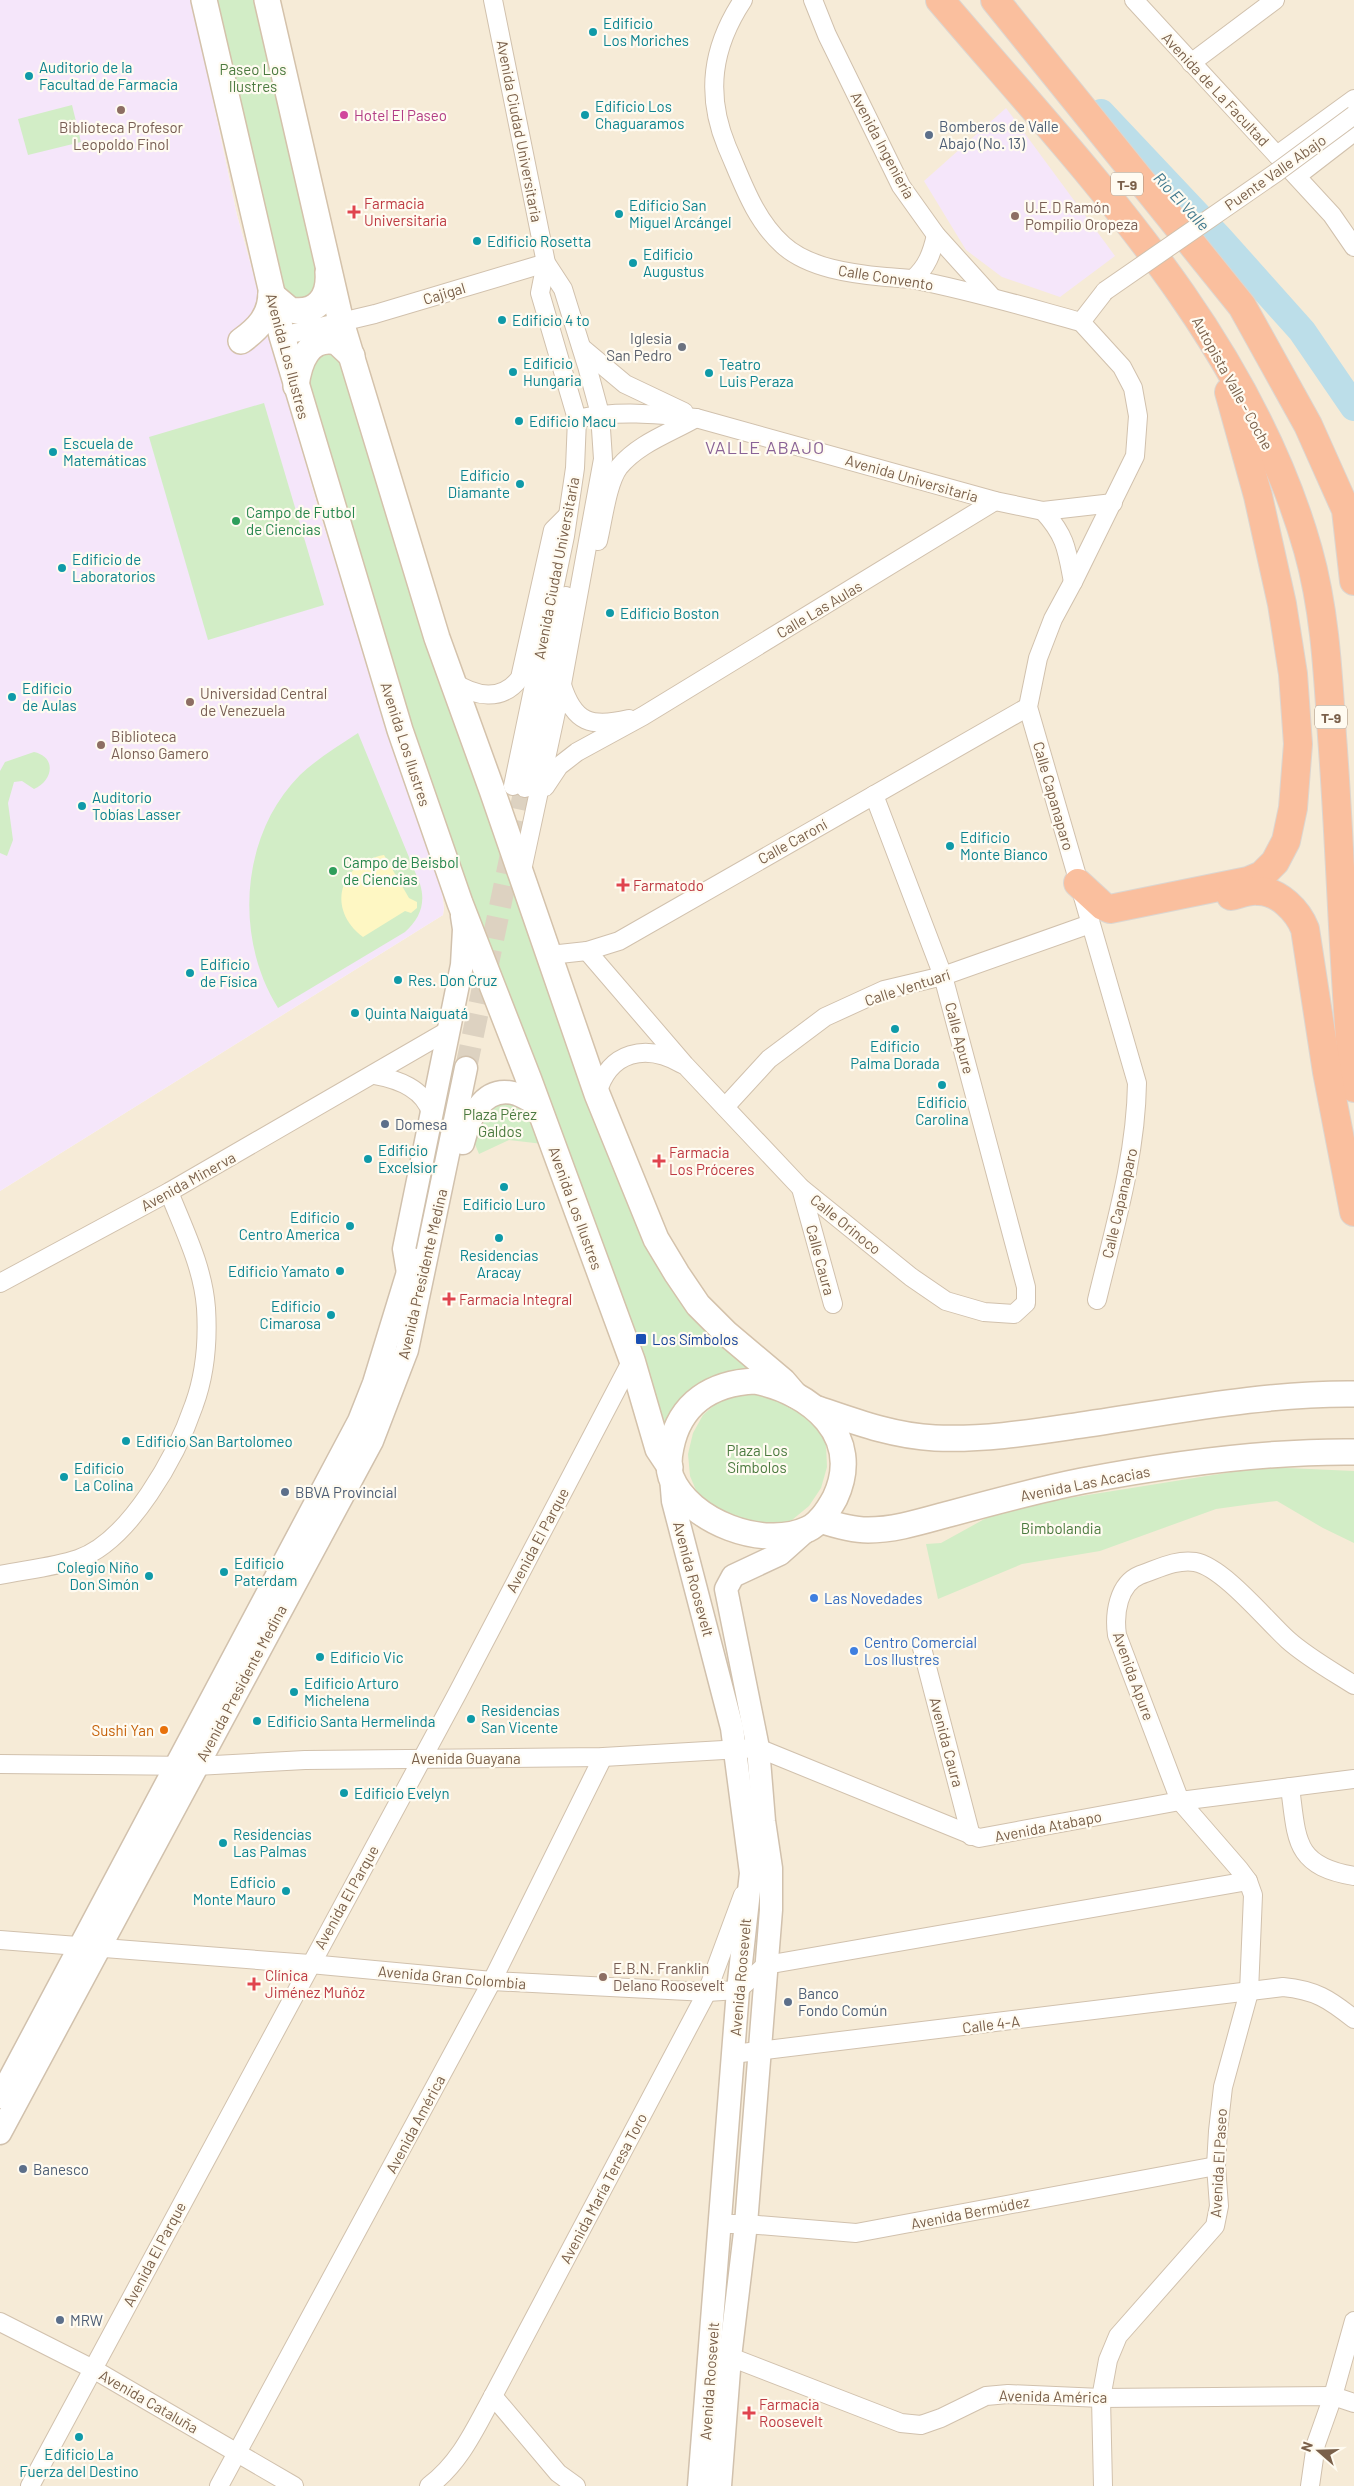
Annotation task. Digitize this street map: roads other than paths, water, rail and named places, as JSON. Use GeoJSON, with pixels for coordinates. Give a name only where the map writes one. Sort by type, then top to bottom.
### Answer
{"type":"FeatureCollection","features":[{"type":"Feature","properties":{"kind":"highway","name":"Autopista Valle - Coche"},"geometry":{"type":"LineString","coordinates":[[940,0],[1151,250],[1227,366],[1276,461],[1308,550],[1321,610],[1335,780],[1347,1008],[1354,1088]]}},
{"type":"Feature","properties":{"kind":"highway","name":"Autopista Valle - Coche"},"geometry":{"type":"LineString","coordinates":[[976,0],[1277,369]]}},
{"type":"Feature","properties":{"kind":"highway","name":"Autopista Valle - Coche"},"geometry":{"type":"LineString","coordinates":[[995,0],[1242,306],[1308,425],[1350,517],[1354,581]]}},
{"type":"Feature","properties":{"kind":"highway"},"geometry":{"type":"LineString","coordinates":[[1078,883],[1103,906],[1110,909],[1248,881],[1262,875],[1275,862],[1286,842],[1293,808],[1298,744],[1293,674],[1282,604],[1258,496],[1229,395],[1227,366]]}},
{"type":"Feature","properties":{"kind":"highway"},"geometry":{"type":"LineString","coordinates":[[1090,924],[1259,890],[1275,895],[1301,917],[1305,929],[1327,1072],[1354,1212]]}},
{"type":"Feature","properties":{"kind":"main road","name":"Avenida Los Ilustres"},"geometry":{"type":"LineString","coordinates":[[204,0],[282,336],[400,730],[460,902],[538,1105],[632,1360],[658,1448],[670,1472]]}},
{"type":"Feature","properties":{"kind":"main road"},"geometry":{"type":"LineString","coordinates":[[267,0],[340,322],[452,682],[550,955],[597,1094],[656,1239],[677,1274],[698,1305],[795,1395]]}},
{"type":"Feature","properties":{"kind":"main road"},"geometry":{"type":"LineString","coordinates":[[271,294],[290,310],[303,311],[310,308],[318,304],[326,294],[329,284],[328,267]]}},
{"type":"Feature","properties":{"kind":"main road"},"geometry":{"type":"LineString","coordinates":[[241,341],[264,320],[268,312],[271,294]]}},
{"type":"Feature","properties":{"kind":"main road"},"geometry":{"type":"LineString","coordinates":[[296,386],[301,362],[306,352],[318,342],[337,342],[352,356]]}},
{"type":"Feature","properties":{"kind":"main road"},"geometry":{"type":"LineString","coordinates":[[818,1409],[829,1422],[838,1438],[842,1455],[842,1473],[839,1490],[831,1506],[814,1525],[774,1536],[751,1534],[728,1528],[701,1512],[679,1490],[670,1472],[673,1438],[678,1424],[697,1400],[714,1389],[734,1382],[755,1381],[776,1385],[818,1409],[861,1424],[908,1435],[935,1438],[997,1438],[1266,1399],[1354,1394]]}},
{"type":"Feature","properties":{"kind":"main road","name":"Avenida Las Acacias"},"geometry":{"type":"LineString","coordinates":[[814,1525],[868,1530],[916,1522],[1083,1481],[1157,1469],[1258,1456],[1354,1452]]}},
{"type":"Feature","properties":{"kind":"street","name":"Avenida Ciudad Universitaria"},"geometry":{"type":"LineString","coordinates":[[493,0],[546,263],[563,289],[600,414],[603,459],[562,684]]}},
{"type":"Feature","properties":{"kind":"street","name":"Calle Convento"},"geometry":{"type":"LineString","coordinates":[[743,0],[730,20],[721,45],[713,81],[716,106],[725,140],[750,201],[771,232],[783,246],[797,255],[824,266],[846,272],[913,279],[992,297]]}},
{"type":"Feature","properties":{"kind":"street","name":"Avenida Ingeniería"},"geometry":{"type":"LineString","coordinates":[[813,0],[827,35],[901,186],[936,235],[992,297]]}},
{"type":"Feature","properties":{"kind":"street","name":"Avenida de La Facultad"},"geometry":{"type":"LineString","coordinates":[[1134,0],[1332,215],[1354,247]]}},
{"type":"Feature","properties":{"kind":"street"},"geometry":{"type":"LineString","coordinates":[[1191,63],[1275,0]]}},
{"type":"Feature","properties":{"kind":"street"},"geometry":{"type":"LineString","coordinates":[[1278,155],[1354,100]]}},
{"type":"Feature","properties":{"kind":"street","name":"Puente Valle Abajo"},"geometry":{"type":"LineString","coordinates":[[1080,322],[1105,291],[1354,116]]}},
{"type":"Feature","properties":{"kind":"street"},"geometry":{"type":"LineString","coordinates":[[1297,176],[1354,132]]}},
{"type":"Feature","properties":{"kind":"street"},"geometry":{"type":"LineString","coordinates":[[913,279],[923,270],[929,259],[936,235]]}},
{"type":"Feature","properties":{"kind":"street","name":"Avenida Ciudad Universitaria"},"geometry":{"type":"LineString","coordinates":[[521,876],[526,791],[575,468],[577,419],[540,293],[546,263]]}},
{"type":"Feature","properties":{"kind":"street","name":"Cajigal"},"geometry":{"type":"LineString","coordinates":[[282,336],[375,314],[546,263]]}},
{"type":"Feature","properties":{"kind":"street"},"geometry":{"type":"LineString","coordinates":[[992,297],[1080,322]]}},
{"type":"Feature","properties":{"kind":"street","name":"Calle Capanaparo"},"geometry":{"type":"LineString","coordinates":[[1080,322],[1122,367],[1133,388],[1138,416],[1135,456],[1113,503],[1052,620],[1041,650],[1028,707],[1137,1083],[1137,1121],[1129,1166],[1097,1300]]}},
{"type":"Feature","properties":{"kind":"street"},"geometry":{"type":"LineString","coordinates":[[581,347],[624,384],[696,418]]}},
{"type":"Feature","properties":{"kind":"street","name":"Avenida Ciudad Universitaria"},"geometry":{"type":"LineString","coordinates":[[526,791],[594,469],[600,414]]}},
{"type":"Feature","properties":{"kind":"street","name":"Avenida Universitaria"},"geometry":{"type":"LineString","coordinates":[[577,419],[600,414],[655,414],[696,418],[995,501],[1043,510],[1113,503]]}},
{"type":"Feature","properties":{"kind":"street","name":"Avenida Ciudad Universitaria"},"geometry":{"type":"LineString","coordinates":[[526,791],[562,684],[613,479],[619,467],[652,440],[696,418]]}},
{"type":"Feature","properties":{"kind":"street","name":"Calle Las Aulas"},"geometry":{"type":"LineString","coordinates":[[526,791],[577,752],[643,716],[995,501]]}},
{"type":"Feature","properties":{"kind":"street"},"geometry":{"type":"LineString","coordinates":[[1043,510],[1058,527],[1066,544],[1073,582]]}},
{"type":"Feature","properties":{"kind":"street"},"geometry":{"type":"LineString","coordinates":[[452,682],[476,694],[491,695],[508,691],[520,678],[553,530],[567,516]]}},
{"type":"Feature","properties":{"kind":"street","name":"Calle Las Aulas"},"geometry":{"type":"LineString","coordinates":[[562,684],[568,704],[576,715],[587,720],[600,723],[643,716]]}},
{"type":"Feature","properties":{"kind":"street","name":"Calle Caroní"},"geometry":{"type":"LineString","coordinates":[[550,955],[587,950],[619,941],[1028,707]]}},
{"type":"Feature","properties":{"kind":"street","name":"Calle Apure"},"geometry":{"type":"LineString","coordinates":[[874,796],[943,976],[1026,1287]]}},
{"type":"Feature","properties":{"kind":"street"},"geometry":{"type":"LineString","coordinates":[[460,902],[464,929],[462,965],[430,1113],[404,1248],[415,1274],[438,1260],[468,1122],[475,1109],[494,1095],[504,1093],[514,1093],[538,1105]]}},
{"type":"Feature","properties":{"kind":"street","name":"Calle Ventuarí"},"geometry":{"type":"LineString","coordinates":[[726,1107],[769,1059],[825,1017],[884,990],[943,976],[1090,924]]}},
{"type":"Feature","properties":{"kind":"street","name":"Calle Orinoco"},"geometry":{"type":"LineString","coordinates":[[587,950],[685,1065],[801,1188],[911,1277],[946,1300],[984,1312],[1014,1314],[1026,1303],[1026,1287]]}},
{"type":"Feature","properties":{"kind":"street","name":"Avenida Minerva"},"geometry":{"type":"LineString","coordinates":[[0,1283],[170,1192],[374,1075],[448,1030]]}},
{"type":"Feature","properties":{"kind":"street","name":"Calle Orinoco"},"geometry":{"type":"LineString","coordinates":[[597,1094],[603,1076],[610,1067],[631,1053],[653,1054],[672,1058],[685,1065]]}},
{"type":"Feature","properties":{"kind":"street","name":"Avenida Presidente Medina"},"geometry":{"type":"LineString","coordinates":[[0,2132],[90,1947],[186,1766],[372,1442],[407,1350],[415,1274],[460,1067]]}},
{"type":"Feature","properties":{"kind":"street"},"geometry":{"type":"LineString","coordinates":[[374,1075],[398,1081],[416,1092],[425,1099],[430,1113]]}},
{"type":"Feature","properties":{"kind":"street","name":"Calle Caura"},"geometry":{"type":"LineString","coordinates":[[801,1188],[833,1304]]}},
{"type":"Feature","properties":{"kind":"street"},"geometry":{"type":"LineString","coordinates":[[0,1575],[79,1559],[100,1547],[124,1526],[154,1489],[175,1449],[195,1404],[206,1353],[206,1307],[198,1265],[170,1192]]}},
{"type":"Feature","properties":{"kind":"street","name":"Avenida El Parque"},"geometry":{"type":"LineString","coordinates":[[30,2486],[422,1758],[632,1360]]}},
{"type":"Feature","properties":{"kind":"street","name":"Avenida Roosevelt"},"geometry":{"type":"LineString","coordinates":[[670,1472],[672,1501],[717,1668],[747,1750],[751,1874],[738,1990],[721,2224],[720,2486]]}},
{"type":"Feature","properties":{"kind":"street","name":"Avenida Roosevelt"},"geometry":{"type":"LineString","coordinates":[[699,2486],[721,2354],[746,2224],[766,1965],[771,1868],[764,1821],[747,1750],[726,1589],[733,1576],[780,1554],[814,1525]]}},
{"type":"Feature","properties":{"kind":"street","name":"Avenida Apure"},"geometry":{"type":"LineString","coordinates":[[1180,1801],[1117,1635],[1115,1620],[1118,1602],[1126,1588],[1136,1577],[1183,1561],[1197,1562],[1211,1568],[1289,1641],[1354,1685]]}},
{"type":"Feature","properties":{"kind":"street","name":"Avenida Caura"},"geometry":{"type":"LineString","coordinates":[[922,1648],[971,1836]]}},
{"type":"Feature","properties":{"kind":"street","name":"Avenida Guayana"},"geometry":{"type":"LineString","coordinates":[[0,1764],[186,1766],[305,1760],[603,1757],[747,1750]]}},
{"type":"Feature","properties":{"kind":"street","name":"Avenida Atabapo"},"geometry":{"type":"LineString","coordinates":[[747,1750],[971,1836],[987,1838],[1180,1801],[1354,1778]]}},
{"type":"Feature","properties":{"kind":"street","name":"Avenida América"},"geometry":{"type":"LineString","coordinates":[[219,2486],[492,1982],[603,1757]]}},
{"type":"Feature","properties":{"kind":"street"},"geometry":{"type":"LineString","coordinates":[[1290,1787],[1296,1831],[1308,1859],[1329,1872],[1354,1876]]}},
{"type":"Feature","properties":{"kind":"street","name":"Avenida El Paseo"},"geometry":{"type":"LineString","coordinates":[[1103,2486],[1101,2398],[1108,2360],[1118,2336],[1215,2226],[1220,2206],[1216,2166],[1223,2087],[1249,1992],[1253,1895],[1248,1881],[1180,1801]]}},
{"type":"Feature","properties":{"kind":"street","name":"Avenida María Teresa Toro"},"geometry":{"type":"LineString","coordinates":[[429,2486],[448,2471],[461,2455],[708,1992],[751,1874]]}},
{"type":"Feature","properties":{"kind":"street"},"geometry":{"type":"LineString","coordinates":[[738,1990],[766,1965],[1248,1881]]}},
{"type":"Feature","properties":{"kind":"street","name":"Avenida Gran Colombia"},"geometry":{"type":"LineString","coordinates":[[0,1940],[310,1964],[492,1982],[708,1992],[738,1990]]}},
{"type":"Feature","properties":{"kind":"street","name":"Avenida Presidente Medina"},"geometry":{"type":"LineString","coordinates":[[0,2097],[90,1947]]}},
{"type":"Feature","properties":{"kind":"street","name":"Calle 4-A"},"geometry":{"type":"LineString","coordinates":[[733,2054],[1283,1987],[1304,1989],[1329,1999],[1354,2019]]}},
{"type":"Feature","properties":{"kind":"street","name":"Avenida Bermúdez"},"geometry":{"type":"LineString","coordinates":[[721,2224],[746,2224],[856,2234],[1216,2166]]}},
{"type":"Feature","properties":{"kind":"street"},"geometry":{"type":"LineString","coordinates":[[1310,2486],[1316,2444],[1333,2396],[1354,2321]]}},
{"type":"Feature","properties":{"kind":"street","name":"Avenida Cataluña"},"geometry":{"type":"LineString","coordinates":[[0,2322],[93,2369],[294,2486]]}},
{"type":"Feature","properties":{"kind":"street","name":"Avenida América"},"geometry":{"type":"LineString","coordinates":[[721,2354],[901,2423],[922,2425],[986,2396],[1008,2394],[1101,2398],[1333,2396],[1354,2403]]}},
{"type":"Feature","properties":{"kind":"street"},"geometry":{"type":"LineString","coordinates":[[493,2396],[558,2473],[576,2486]]}},
{"type":"Feature","properties":{"kind":"waterway","name":"Río El Valle"},"geometry":{"type":"LineString","coordinates":[[1101,113],[1218,237],[1302,331],[1354,407]]}},
{"type":"Feature","properties":{"kind":"tunnel"},"geometry":{"type":"LineString","coordinates":[[466,1068],[525,788]]}},
{"type":"Feature","properties":{"kind":"place","name":"Edificio Los Moriches"},"geometry":{"type":"Point","coordinates":[593,32]}},
{"type":"Feature","properties":{"kind":"place","name":"Auditorio de la Facultad de Farmacia"},"geometry":{"type":"Point","coordinates":[29,76]}},
{"type":"Feature","properties":{"kind":"place","name":"Biblioteca Profesor Leopoldo Finol"},"geometry":{"type":"Point","coordinates":[121,110]}},
{"type":"Feature","properties":{"kind":"place","name":"Hotel El Paseo"},"geometry":{"type":"Point","coordinates":[344,115]}},
{"type":"Feature","properties":{"kind":"place","name":"Edificio Los Chaguaramos"},"geometry":{"type":"Point","coordinates":[585,115]}},
{"type":"Feature","properties":{"kind":"place","name":"Bomberos de Valle Abajo (No. 13)"},"geometry":{"type":"Point","coordinates":[929,135]}},
{"type":"Feature","properties":{"kind":"place","name":"Farmacia Universitaria"},"geometry":{"type":"Point","coordinates":[354,212]}},
{"type":"Feature","properties":{"kind":"place","name":"Edificio San Miguel Arcángel"},"geometry":{"type":"Point","coordinates":[619,214]}},
{"type":"Feature","properties":{"kind":"place","name":"U.E.D Ramón Pompilio Oropeza"},"geometry":{"type":"Point","coordinates":[1015,216]}},
{"type":"Feature","properties":{"kind":"place","name":"Edificio Rosetta"},"geometry":{"type":"Point","coordinates":[477,241]}},
{"type":"Feature","properties":{"kind":"place","name":"Edificio Augustus"},"geometry":{"type":"Point","coordinates":[633,263]}},
{"type":"Feature","properties":{"kind":"place","name":"Edificio 4 to"},"geometry":{"type":"Point","coordinates":[502,320]}},
{"type":"Feature","properties":{"kind":"place","name":"Iglesia San Pedro"},"geometry":{"type":"Point","coordinates":[682,347]}},
{"type":"Feature","properties":{"kind":"place","name":"Edificio Hungaria"},"geometry":{"type":"Point","coordinates":[513,372]}},
{"type":"Feature","properties":{"kind":"place","name":"Teatro Luis Peraza"},"geometry":{"type":"Point","coordinates":[709,373]}},
{"type":"Feature","properties":{"kind":"place","name":"Edificio Macu"},"geometry":{"type":"Point","coordinates":[519,421]}},
{"type":"Feature","properties":{"kind":"place","name":"Escuela de Matemáticas"},"geometry":{"type":"Point","coordinates":[53,452]}},
{"type":"Feature","properties":{"kind":"place","name":"Edificio Diamante"},"geometry":{"type":"Point","coordinates":[520,484]}},
{"type":"Feature","properties":{"kind":"place","name":"Campo de Futbol de Ciencias"},"geometry":{"type":"Point","coordinates":[236,521]}},
{"type":"Feature","properties":{"kind":"place","name":"Edificio de Laboratorios"},"geometry":{"type":"Point","coordinates":[62,568]}},
{"type":"Feature","properties":{"kind":"place","name":"Edificio Boston"},"geometry":{"type":"Point","coordinates":[610,613]}},
{"type":"Feature","properties":{"kind":"place","name":"Edificio de Aulas"},"geometry":{"type":"Point","coordinates":[12,697]}},
{"type":"Feature","properties":{"kind":"place","name":"Universidad Central de Venezuela"},"geometry":{"type":"Point","coordinates":[190,702]}},
{"type":"Feature","properties":{"kind":"place","name":"Biblioteca Alonso Gamero"},"geometry":{"type":"Point","coordinates":[101,745]}},
{"type":"Feature","properties":{"kind":"place","name":"Auditorio Tobías Lasser"},"geometry":{"type":"Point","coordinates":[82,806]}},
{"type":"Feature","properties":{"kind":"place","name":"Edificio Monte Bianco"},"geometry":{"type":"Point","coordinates":[950,846]}},
{"type":"Feature","properties":{"kind":"place","name":"Campo de Beisbol de Ciencias"},"geometry":{"type":"Point","coordinates":[333,871]}},
{"type":"Feature","properties":{"kind":"place","name":"Farmatodo"},"geometry":{"type":"Point","coordinates":[623,885]}},
{"type":"Feature","properties":{"kind":"place","name":"Edificio de Física"},"geometry":{"type":"Point","coordinates":[190,973]}},
{"type":"Feature","properties":{"kind":"place","name":"Res. Don Cruz"},"geometry":{"type":"Point","coordinates":[398,980]}},
{"type":"Feature","properties":{"kind":"place","name":"Quinta Naiguatá"},"geometry":{"type":"Point","coordinates":[355,1013]}},
{"type":"Feature","properties":{"kind":"place","name":"Edificio Palma Dorada"},"geometry":{"type":"Point","coordinates":[895,1029]}},
{"type":"Feature","properties":{"kind":"place","name":"Edificio Carolina"},"geometry":{"type":"Point","coordinates":[942,1085]}},
{"type":"Feature","properties":{"kind":"place","name":"Domesa"},"geometry":{"type":"Point","coordinates":[385,1124]}},
{"type":"Feature","properties":{"kind":"place","name":"Edificio Excelsior"},"geometry":{"type":"Point","coordinates":[368,1159]}},
{"type":"Feature","properties":{"kind":"place","name":"Farmacia Los Próceres"},"geometry":{"type":"Point","coordinates":[659,1161]}},
{"type":"Feature","properties":{"kind":"place","name":"Edificio Luro"},"geometry":{"type":"Point","coordinates":[504,1187]}},
{"type":"Feature","properties":{"kind":"place","name":"Edificio Centro America"},"geometry":{"type":"Point","coordinates":[350,1226]}},
{"type":"Feature","properties":{"kind":"place","name":"Residencias Aracay"},"geometry":{"type":"Point","coordinates":[499,1238]}},
{"type":"Feature","properties":{"kind":"place","name":"Edificio Yamato"},"geometry":{"type":"Point","coordinates":[340,1271]}},
{"type":"Feature","properties":{"kind":"place","name":"Farmacia Integral"},"geometry":{"type":"Point","coordinates":[449,1299]}},
{"type":"Feature","properties":{"kind":"place","name":"Edificio Cimarosa"},"geometry":{"type":"Point","coordinates":[331,1315]}},
{"type":"Feature","properties":{"kind":"place","name":"Los Símbolos"},"geometry":{"type":"Point","coordinates":[641,1339]}},
{"type":"Feature","properties":{"kind":"place","name":"Edificio San Bartolomeo"},"geometry":{"type":"Point","coordinates":[126,1441]}},
{"type":"Feature","properties":{"kind":"place","name":"Edificio La Colina"},"geometry":{"type":"Point","coordinates":[64,1477]}},
{"type":"Feature","properties":{"kind":"place","name":"BBVA Provincial"},"geometry":{"type":"Point","coordinates":[285,1492]}},
{"type":"Feature","properties":{"kind":"place","name":"Edificio Paterdam"},"geometry":{"type":"Point","coordinates":[224,1572]}},
{"type":"Feature","properties":{"kind":"place","name":"Colegio Niño Don Simón"},"geometry":{"type":"Point","coordinates":[149,1576]}},
{"type":"Feature","properties":{"kind":"place","name":"Las Novedades"},"geometry":{"type":"Point","coordinates":[814,1598]}},
{"type":"Feature","properties":{"kind":"place","name":"Centro Comercial Los Ilustres"},"geometry":{"type":"Point","coordinates":[854,1651]}},
{"type":"Feature","properties":{"kind":"place","name":"Edificio Vic"},"geometry":{"type":"Point","coordinates":[320,1657]}},
{"type":"Feature","properties":{"kind":"place","name":"Edificio Arturo Michelena"},"geometry":{"type":"Point","coordinates":[294,1692]}},
{"type":"Feature","properties":{"kind":"place","name":"Residencias San Vicente"},"geometry":{"type":"Point","coordinates":[471,1719]}},
{"type":"Feature","properties":{"kind":"place","name":"Edificio Santa Hermelinda"},"geometry":{"type":"Point","coordinates":[257,1721]}},
{"type":"Feature","properties":{"kind":"place","name":"Sushi Yan"},"geometry":{"type":"Point","coordinates":[164,1730]}},
{"type":"Feature","properties":{"kind":"place","name":"Edificio Evelyn"},"geometry":{"type":"Point","coordinates":[344,1793]}},
{"type":"Feature","properties":{"kind":"place","name":"Residencias Las Palmas"},"geometry":{"type":"Point","coordinates":[223,1843]}},
{"type":"Feature","properties":{"kind":"place","name":"Edficio Monte Mauro"},"geometry":{"type":"Point","coordinates":[286,1891]}},
{"type":"Feature","properties":{"kind":"place","name":"E.B.N. Franklin Delano Roosevelt"},"geometry":{"type":"Point","coordinates":[603,1977]}},
{"type":"Feature","properties":{"kind":"place","name":"Clínica Jiménez Muñóz"},"geometry":{"type":"Point","coordinates":[254,1984]}},
{"type":"Feature","properties":{"kind":"place","name":"Banco Fondo Común"},"geometry":{"type":"Point","coordinates":[788,2002]}},
{"type":"Feature","properties":{"kind":"place","name":"Banesco"},"geometry":{"type":"Point","coordinates":[23,2169]}},
{"type":"Feature","properties":{"kind":"place","name":"MRW"},"geometry":{"type":"Point","coordinates":[60,2320]}},
{"type":"Feature","properties":{"kind":"place","name":"Farmacia Roosevelt"},"geometry":{"type":"Point","coordinates":[749,2413]}},
{"type":"Feature","properties":{"kind":"place","name":"Edificio La Fuerza del Destino"},"geometry":{"type":"Point","coordinates":[79,2437]}},
{"type":"Feature","properties":{"kind":"district","name":"VALLE ABAJO"},"geometry":{"type":"Point","coordinates":[765,447]}},
{"type":"Feature","properties":{"kind":"park label","name":"Paseo Los Ilustres"},"geometry":{"type":"Point","coordinates":[253,78]}},
{"type":"Feature","properties":{"kind":"park label","name":"Plaza Pérez Galdos"},"geometry":{"type":"Point","coordinates":[500,1122]}},
{"type":"Feature","properties":{"kind":"park label","name":"Plaza Los Símbolos"},"geometry":{"type":"Point","coordinates":[757,1458]}},
{"type":"Feature","properties":{"kind":"park label","name":"Bimbolandia"},"geometry":{"type":"Point","coordinates":[1061,1528]}}]}
